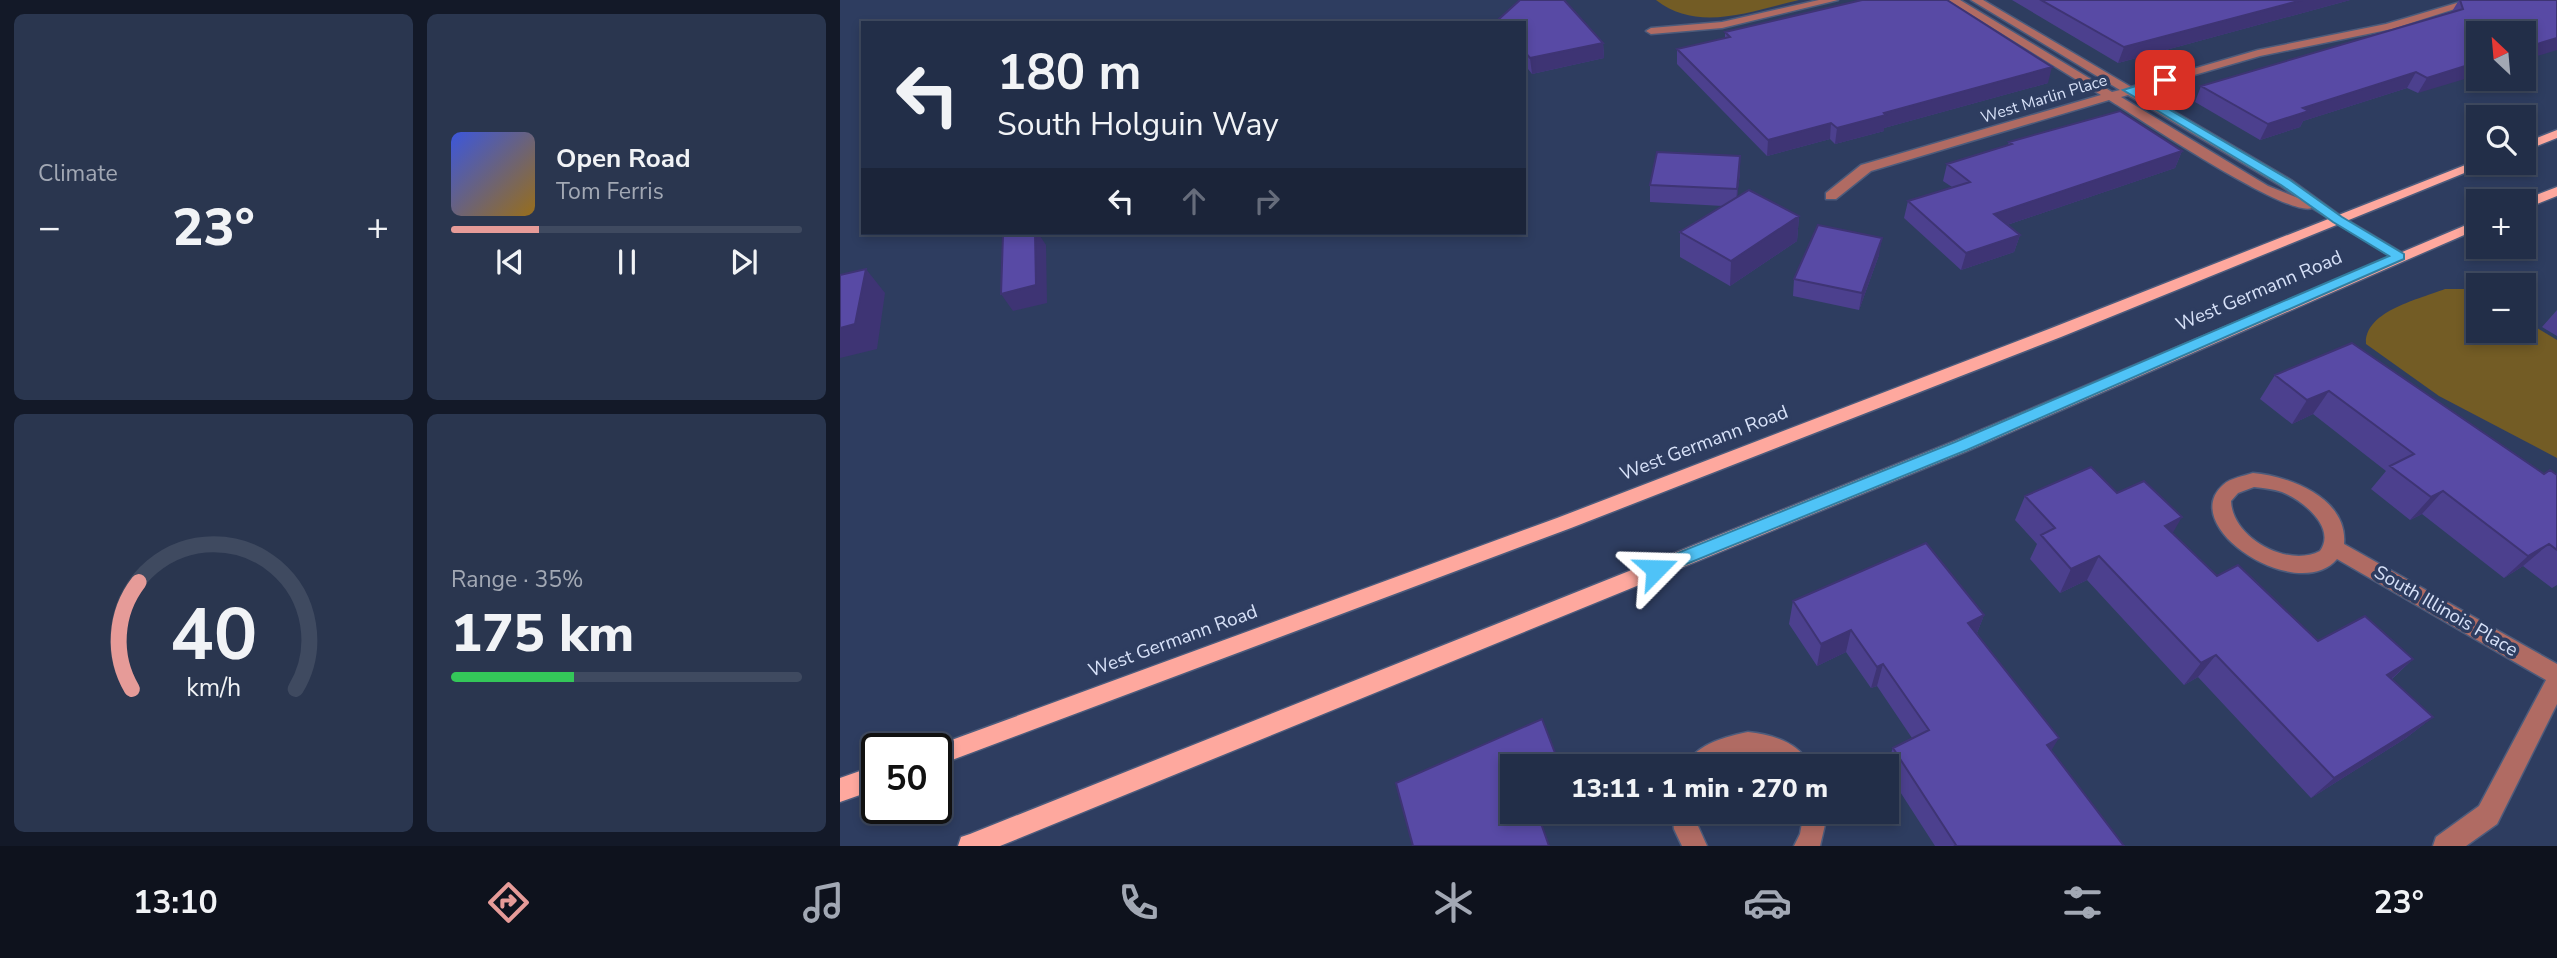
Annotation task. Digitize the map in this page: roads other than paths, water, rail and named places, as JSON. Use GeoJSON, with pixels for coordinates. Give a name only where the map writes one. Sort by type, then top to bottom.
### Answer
{"type":"FeatureCollection","features":[{"type":"Feature","properties":{"kind":"main road"},"geometry":{"type":"LineString","coordinates":[[2536,142],[2557,134]]}},
{"type":"Feature","properties":{"kind":"main road","name":"West Germann Road"},"geometry":{"type":"LineString","coordinates":[[952,749],[1577,518],[2055,333],[2466,170]]}},
{"type":"Feature","properties":{"kind":"main road"},"geometry":{"type":"LineString","coordinates":[[2536,200],[2557,191]]}},
{"type":"Feature","properties":{"kind":"main road","name":"West Germann Road"},"geometry":{"type":"LineString","coordinates":[[970,846],[1961,446],[2466,230]]}},
{"type":"Feature","properties":{"kind":"main road"},"geometry":{"type":"LineString","coordinates":[[840,790],[861,783]]}},
{"type":"Feature","properties":{"kind":"street"},"geometry":{"type":"LineString","coordinates":[[1651,31],[1722,25],[1833,0]]}},
{"type":"Feature","properties":{"kind":"street"},"geometry":{"type":"LineString","coordinates":[[1953,0],[2263,188],[2337,220]]}},
{"type":"Feature","properties":{"kind":"street"},"geometry":{"type":"LineString","coordinates":[[1976,0],[2286,183],[2337,220],[2399,257]]}},
{"type":"Feature","properties":{"kind":"street","name":"West Marlin Place"},"geometry":{"type":"LineString","coordinates":[[1830,196],[1866,168],[2258,53],[2388,27],[2478,0]]}},
{"type":"Feature","properties":{"kind":"street"},"geometry":{"type":"LineString","coordinates":[[2270,481],[2288,487],[2313,502],[2330,521],[2336,535],[2334,548],[2327,558],[2314,564],[2296,565],[2266,557],[2240,541],[2228,528],[2222,514],[2221,501],[2227,490],[2245,482],[2270,481]]}},
{"type":"Feature","properties":{"kind":"street","name":"South Illinois Place"},"geometry":{"type":"LineString","coordinates":[[2334,548],[2557,675]]}},
{"type":"Feature","properties":{"kind":"street"},"geometry":{"type":"LineString","coordinates":[[2445,846],[2488,815],[2557,681]]}},
{"type":"Feature","properties":{"kind":"street"},"geometry":{"type":"LineString","coordinates":[[1715,754],[1733,744],[1754,743],[1774,748],[1782,754]]}},
{"type":"Feature","properties":{"kind":"street"},"geometry":{"type":"LineString","coordinates":[[1685,824],[1695,846]]}},
{"type":"Feature","properties":{"kind":"street"},"geometry":{"type":"LineString","coordinates":[[1807,846],[1814,824]]}}]}
